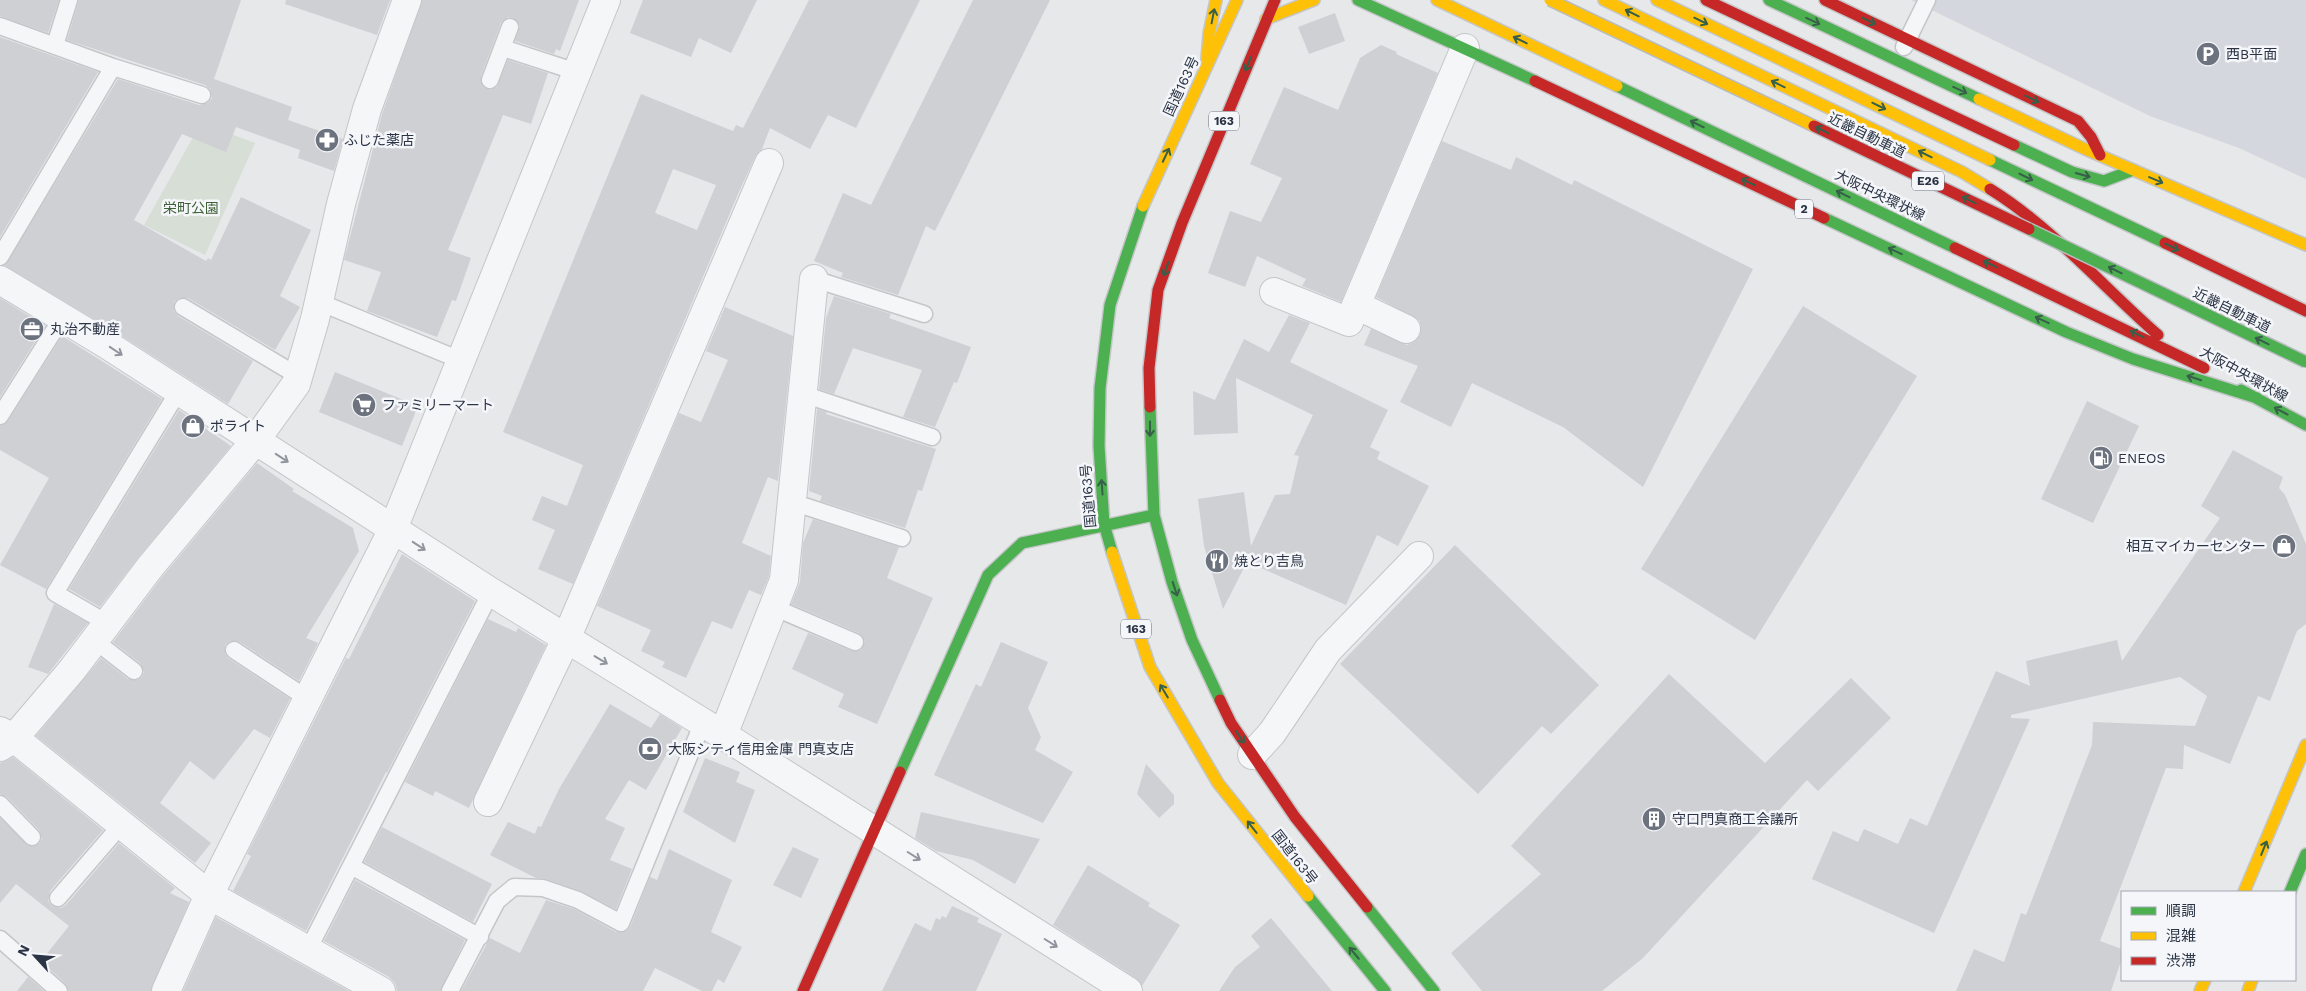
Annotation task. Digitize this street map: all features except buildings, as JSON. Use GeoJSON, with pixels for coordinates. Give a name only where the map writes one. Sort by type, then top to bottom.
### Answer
{"type":"FeatureCollection","features":[{"type":"Feature","properties":{"kind":"main road"},"geometry":{"type":"LineString","coordinates":[[1207,66],[1209,34],[1216,0]]}},
{"type":"Feature","properties":{"kind":"main road","name":"国道163号"},"geometry":{"type":"LineString","coordinates":[[1237,0],[1145,199],[1110,305],[1100,388],[1099,446],[1104,524],[1125,596],[1150,667],[1218,783],[1385,991]]}},
{"type":"Feature","properties":{"kind":"main road","name":"国道163号"},"geometry":{"type":"LineString","coordinates":[[1275,0],[1182,223],[1158,290],[1150,368],[1150,444],[1154,515],[1172,582],[1192,640],[1231,723],[1295,817],[1434,991]]}},
{"type":"Feature","properties":{"kind":"main road"},"geometry":{"type":"LineString","coordinates":[[1266,19],[1314,0]]}},
{"type":"Feature","properties":{"kind":"main road","name":"2"},"geometry":{"type":"LineString","coordinates":[[1358,0],[1465,48],[2066,332],[2133,359],[2257,398]]}},
{"type":"Feature","properties":{"kind":"main road","name":"大阪中央環状線"},"geometry":{"type":"LineString","coordinates":[[1437,0],[2182,356],[2306,424]]}},
{"type":"Feature","properties":{"kind":"main road","name":"近畿自動車道"},"geometry":{"type":"LineString","coordinates":[[1550,0],[2306,362]]}},
{"type":"Feature","properties":{"kind":"main road"},"geometry":{"type":"LineString","coordinates":[[1604,0],[1962,172],[2006,199],[2047,230],[2117,298],[2182,356]]}},
{"type":"Feature","properties":{"kind":"main road"},"geometry":{"type":"LineString","coordinates":[[1657,0],[2306,311]]}},
{"type":"Feature","properties":{"kind":"main road"},"geometry":{"type":"LineString","coordinates":[[1706,0],[2072,172],[2104,180],[2133,170]]}},
{"type":"Feature","properties":{"kind":"main road"},"geometry":{"type":"LineString","coordinates":[[1769,0],[2100,155],[2306,245]]}},
{"type":"Feature","properties":{"kind":"main road"},"geometry":{"type":"LineString","coordinates":[[1825,0],[2078,121],[2100,155]]}},
{"type":"Feature","properties":{"kind":"main road"},"geometry":{"type":"LineString","coordinates":[[803,991],[988,575],[1022,543],[1104,524],[1154,515]]}},
{"type":"Feature","properties":{"kind":"main road"},"geometry":{"type":"LineString","coordinates":[[2244,891],[2306,745]]}},
{"type":"Feature","properties":{"kind":"main road"},"geometry":{"type":"LineString","coordinates":[[2290,891],[2306,854]]}},
{"type":"Feature","properties":{"kind":"street"},"geometry":{"type":"LineString","coordinates":[[381,991],[209,895],[5,739],[101,631],[150,567],[254,441],[296,384],[319,302],[341,204],[367,109],[407,0]]}},
{"type":"Feature","properties":{"kind":"street"},"geometry":{"type":"LineString","coordinates":[[166,991],[209,895],[393,529],[606,0]]}},
{"type":"Feature","properties":{"kind":"street"},"geometry":{"type":"LineString","coordinates":[[1274,292],[1349,322],[1465,48]]}},
{"type":"Feature","properties":{"kind":"street"},"geometry":{"type":"LineString","coordinates":[[488,802],[566,639],[769,163]]}},
{"type":"Feature","properties":{"kind":"street"},"geometry":{"type":"LineString","coordinates":[[713,729],[774,608],[784,580],[814,279]]}},
{"type":"Feature","properties":{"kind":"street"},"geometry":{"type":"LineString","coordinates":[[0,280],[491,592],[713,729],[1128,991]]}},
{"type":"Feature","properties":{"kind":"street"},"geometry":{"type":"LineString","coordinates":[[1356,305],[1406,328]]}},
{"type":"Feature","properties":{"kind":"street"},"geometry":{"type":"LineString","coordinates":[[1252,755],[1272,733],[1328,650],[1419,556]]}},
{"type":"Feature","properties":{"kind":"lane"},"geometry":{"type":"LineString","coordinates":[[55,45],[69,0]]}},
{"type":"Feature","properties":{"kind":"lane"},"geometry":{"type":"LineString","coordinates":[[1898,61],[1927,0]]}},
{"type":"Feature","properties":{"kind":"lane"},"geometry":{"type":"LineString","coordinates":[[0,26],[113,68],[202,95]]}},
{"type":"Feature","properties":{"kind":"lane"},"geometry":{"type":"LineString","coordinates":[[490,80],[510,27]]}},
{"type":"Feature","properties":{"kind":"lane"},"geometry":{"type":"LineString","coordinates":[[503,48],[577,72]]}},
{"type":"Feature","properties":{"kind":"lane"},"geometry":{"type":"LineString","coordinates":[[0,257],[113,68]]}},
{"type":"Feature","properties":{"kind":"lane"},"geometry":{"type":"LineString","coordinates":[[814,279],[924,314]]}},
{"type":"Feature","properties":{"kind":"lane"},"geometry":{"type":"LineString","coordinates":[[319,302],[460,360]]}},
{"type":"Feature","properties":{"kind":"lane"},"geometry":{"type":"LineString","coordinates":[[183,306],[298,376]]}},
{"type":"Feature","properties":{"kind":"lane"},"geometry":{"type":"LineString","coordinates":[[0,416],[62,318]]}},
{"type":"Feature","properties":{"kind":"lane"},"geometry":{"type":"LineString","coordinates":[[134,671],[101,631],[55,593],[178,392]]}},
{"type":"Feature","properties":{"kind":"lane"},"geometry":{"type":"LineString","coordinates":[[803,394],[932,436]]}},
{"type":"Feature","properties":{"kind":"lane"},"geometry":{"type":"LineString","coordinates":[[792,502],[902,538]]}},
{"type":"Feature","properties":{"kind":"lane"},"geometry":{"type":"LineString","coordinates":[[308,950],[491,592]]}},
{"type":"Feature","properties":{"kind":"lane"},"geometry":{"type":"LineString","coordinates":[[774,608],[855,642]]}},
{"type":"Feature","properties":{"kind":"lane"},"geometry":{"type":"LineString","coordinates":[[234,650],[308,699]]}},
{"type":"Feature","properties":{"kind":"lane"},"geometry":{"type":"LineString","coordinates":[[450,991],[498,901],[514,887],[543,888],[578,900],[621,922],[713,729]]}},
{"type":"Feature","properties":{"kind":"lane"},"geometry":{"type":"LineString","coordinates":[[0,804],[32,837]]}},
{"type":"Feature","properties":{"kind":"lane"},"geometry":{"type":"LineString","coordinates":[[58,898],[121,826]]}},
{"type":"Feature","properties":{"kind":"lane"},"geometry":{"type":"LineString","coordinates":[[351,866],[480,937]]}},
{"type":"Feature","properties":{"kind":"lane"},"geometry":{"type":"LineString","coordinates":[[0,939],[59,991]]}},
{"type":"Feature","properties":{"kind":"shaded area"},"geometry":{"type":"Polygon","coordinates":[[[1911,0],[2306,0],[2306,179],[2239,148],[2150,116],[1911,0]]]}},
{"type":"Feature","properties":{"kind":"green space","name":"栄町公園"},"geometry":{"type":"Polygon","coordinates":[[[201,123],[255,143],[205,255],[144,225],[201,123]]]}},
{"type":"Feature","properties":{"kind":"traffic: fast"},"geometry":{"type":"LineString","coordinates":[[1358,0],[1535,81]]}},
{"type":"Feature","properties":{"kind":"traffic: fast"},"geometry":{"type":"LineString","coordinates":[[1769,0],[1979,99]]}},
{"type":"Feature","properties":{"kind":"traffic: fast"},"geometry":{"type":"LineString","coordinates":[[1617,86],[1955,248]]}},
{"type":"Feature","properties":{"kind":"traffic: fast"},"geometry":{"type":"LineString","coordinates":[[2014,145],[2072,172],[2104,181],[2133,170]]}},
{"type":"Feature","properties":{"kind":"traffic: fast"},"geometry":{"type":"LineString","coordinates":[[1990,160],[2165,243]]}},
{"type":"Feature","properties":{"kind":"traffic: fast"},"geometry":{"type":"LineString","coordinates":[[1112,552],[1104,524],[1099,446],[1100,388],[1110,305],[1143,206]]}},
{"type":"Feature","properties":{"kind":"traffic: fast"},"geometry":{"type":"LineString","coordinates":[[1824,218],[2066,332],[2133,359],[2257,398]]}},
{"type":"Feature","properties":{"kind":"traffic: fast"},"geometry":{"type":"LineString","coordinates":[[2029,229],[2306,362]]}},
{"type":"Feature","properties":{"kind":"traffic: fast"},"geometry":{"type":"LineString","coordinates":[[2241,390],[2306,425]]}},
{"type":"Feature","properties":{"kind":"traffic: fast"},"geometry":{"type":"LineString","coordinates":[[1150,407],[1154,515],[1172,582],[1192,640],[1220,700]]}},
{"type":"Feature","properties":{"kind":"traffic: fast"},"geometry":{"type":"LineString","coordinates":[[900,772],[988,575],[1022,543],[1154,515]]}},
{"type":"Feature","properties":{"kind":"traffic: fast"},"geometry":{"type":"LineString","coordinates":[[2290,891],[2306,854]]}},
{"type":"Feature","properties":{"kind":"traffic: fast"},"geometry":{"type":"LineString","coordinates":[[1308,896],[1385,991]]}},
{"type":"Feature","properties":{"kind":"traffic: fast"},"geometry":{"type":"LineString","coordinates":[[1367,907],[1434,991]]}},
{"type":"Feature","properties":{"kind":"traffic: slow"},"geometry":{"type":"LineString","coordinates":[[1207,59],[1209,34],[1216,0]]}},
{"type":"Feature","properties":{"kind":"traffic: slow"},"geometry":{"type":"LineString","coordinates":[[1143,206],[1237,0]]}},
{"type":"Feature","properties":{"kind":"traffic: slow"},"geometry":{"type":"LineString","coordinates":[[1266,19],[1314,0]]}},
{"type":"Feature","properties":{"kind":"traffic: slow"},"geometry":{"type":"LineString","coordinates":[[1437,0],[1617,86]]}},
{"type":"Feature","properties":{"kind":"traffic: slow"},"geometry":{"type":"LineString","coordinates":[[1550,0],[1814,126]]}},
{"type":"Feature","properties":{"kind":"traffic: slow"},"geometry":{"type":"LineString","coordinates":[[1604,0],[1962,172],[1990,189]]}},
{"type":"Feature","properties":{"kind":"traffic: slow"},"geometry":{"type":"LineString","coordinates":[[1657,0],[1990,160]]}},
{"type":"Feature","properties":{"kind":"traffic: slow"},"geometry":{"type":"LineString","coordinates":[[1979,99],[2085,149],[2306,245]]}},
{"type":"Feature","properties":{"kind":"traffic: slow"},"geometry":{"type":"LineString","coordinates":[[1112,552],[1150,667],[1218,783],[1308,896]]}},
{"type":"Feature","properties":{"kind":"traffic: slow"},"geometry":{"type":"LineString","coordinates":[[2244,891],[2306,745]]}},
{"type":"Feature","properties":{"kind":"traffic: slow"},"geometry":{"type":"LineString","coordinates":[[2200,991],[2205,981]]}},
{"type":"Feature","properties":{"kind":"traffic: slow"},"geometry":{"type":"LineString","coordinates":[[2248,991],[2252,981]]}},
{"type":"Feature","properties":{"kind":"traffic: jam"},"geometry":{"type":"LineString","coordinates":[[1150,407],[1149,368],[1158,290],[1182,223],[1275,0]]}},
{"type":"Feature","properties":{"kind":"traffic: jam"},"geometry":{"type":"LineString","coordinates":[[1706,0],[2014,145]]}},
{"type":"Feature","properties":{"kind":"traffic: jam"},"geometry":{"type":"LineString","coordinates":[[1825,0],[2078,121],[2091,137],[2100,155]]}},
{"type":"Feature","properties":{"kind":"traffic: jam"},"geometry":{"type":"LineString","coordinates":[[1535,81],[1824,218]]}},
{"type":"Feature","properties":{"kind":"traffic: jam"},"geometry":{"type":"LineString","coordinates":[[1814,126],[2029,229]]}},
{"type":"Feature","properties":{"kind":"traffic: jam"},"geometry":{"type":"LineString","coordinates":[[1990,189],[2013,204],[2056,239],[2158,335]]}},
{"type":"Feature","properties":{"kind":"traffic: jam"},"geometry":{"type":"LineString","coordinates":[[2165,243],[2306,311]]}},
{"type":"Feature","properties":{"kind":"traffic: jam"},"geometry":{"type":"LineString","coordinates":[[1955,248],[2204,368]]}},
{"type":"Feature","properties":{"kind":"traffic: jam"},"geometry":{"type":"LineString","coordinates":[[1220,700],[1231,723],[1295,817],[1367,907]]}},
{"type":"Feature","properties":{"kind":"traffic: jam"},"geometry":{"type":"LineString","coordinates":[[803,991],[900,772]]}},
{"type":"Feature","properties":{"kind":"place","name":"西B平面"},"geometry":{"type":"Point","coordinates":[2208,54]}},
{"type":"Feature","properties":{"kind":"place","name":"ふじた薬店"},"geometry":{"type":"Point","coordinates":[327,140]}},
{"type":"Feature","properties":{"kind":"place","name":"丸治不動産"},"geometry":{"type":"Point","coordinates":[32,329]}},
{"type":"Feature","properties":{"kind":"place","name":"ファミリーマート"},"geometry":{"type":"Point","coordinates":[364,405]}},
{"type":"Feature","properties":{"kind":"place","name":"ポライト"},"geometry":{"type":"Point","coordinates":[193,426]}},
{"type":"Feature","properties":{"kind":"place","name":"ENEOS"},"geometry":{"type":"Point","coordinates":[2101,458]}},
{"type":"Feature","properties":{"kind":"place","name":"相互マイカーセンター"},"geometry":{"type":"Point","coordinates":[2284,546]}},
{"type":"Feature","properties":{"kind":"place","name":"焼とり吉鳥"},"geometry":{"type":"Point","coordinates":[1217,561]}},
{"type":"Feature","properties":{"kind":"place","name":"大阪シティ信用金庫 門真支店"},"geometry":{"type":"Point","coordinates":[650,749]}},
{"type":"Feature","properties":{"kind":"place","name":"守口門真商工会議所"},"geometry":{"type":"Point","coordinates":[1654,819]}}]}
